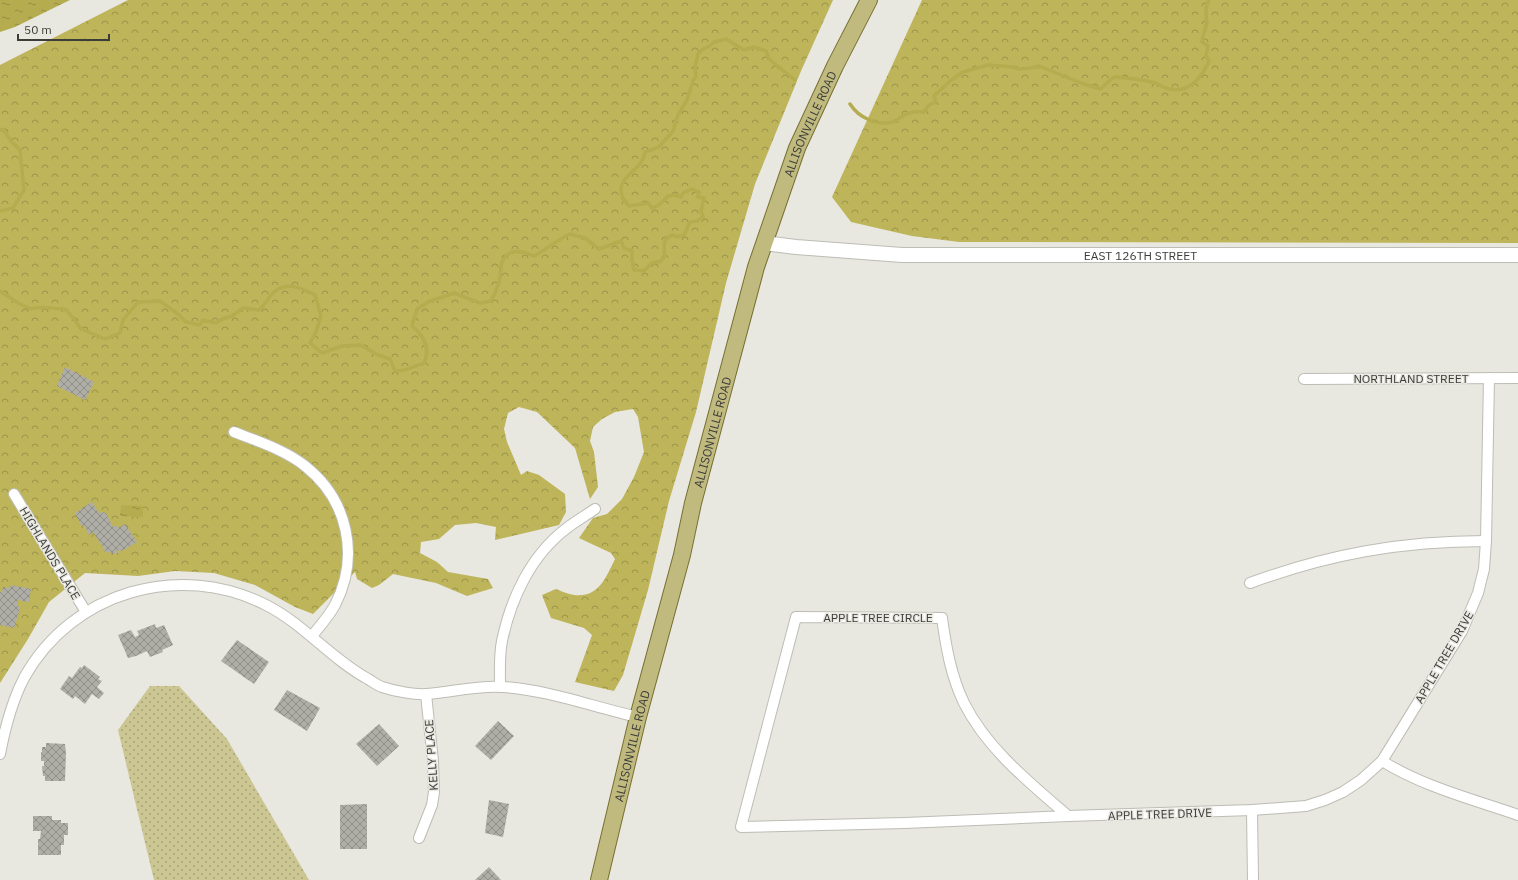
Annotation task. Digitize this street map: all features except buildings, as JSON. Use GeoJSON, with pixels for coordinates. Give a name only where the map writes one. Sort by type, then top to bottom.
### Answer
{"type":"FeatureCollection","features":[{"type":"Feature","properties":{"kind":"main road","name":"ALLISONVILLE ROAD"},"geometry":{"type":"LineString","coordinates":[[599,880],[638,718],[682,555],[694,503],[756,267],[797,148],[835,66],[869,0]]}},
{"type":"Feature","properties":{"kind":"main road","name":"EAST 126TH STREET"},"geometry":{"type":"LineString","coordinates":[[764,243],[796,247],[902,255],[1518,255]]}},
{"type":"Feature","properties":{"kind":"street","name":"NORTHLAND STREET"},"geometry":{"type":"LineString","coordinates":[[1304,378],[1518,378]]}},
{"type":"Feature","properties":{"kind":"street","name":"APPLE TREE DRIVE"},"geometry":{"type":"LineString","coordinates":[[1068,816],[1296,808],[1325,800],[1353,786],[1382,761],[1468,619],[1482,578],[1486,541],[1489,378]]}},
{"type":"Feature","properties":{"kind":"street"},"geometry":{"type":"LineString","coordinates":[[234,432],[304,464],[319,478],[330,493],[342,517],[347,535],[348,550],[348,567],[345,580],[334,606],[312,636]]}},
{"type":"Feature","properties":{"kind":"street","name":"HIGHLANDS PLACE"},"geometry":{"type":"LineString","coordinates":[[14,494],[86,612]]}},
{"type":"Feature","properties":{"kind":"street"},"geometry":{"type":"LineString","coordinates":[[500,687],[502,642],[513,604],[521,585],[532,566],[548,546],[566,529],[595,509]]}},
{"type":"Feature","properties":{"kind":"street"},"geometry":{"type":"LineString","coordinates":[[1250,583],[1298,566],[1359,551],[1420,543],[1486,541]]}},
{"type":"Feature","properties":{"kind":"street"},"geometry":{"type":"LineString","coordinates":[[0,754],[12,705],[24,678],[54,638],[86,612],[109,599],[147,588],[166,585],[209,586],[241,594],[268,606],[312,636],[358,674],[382,686],[412,693],[426,694],[482,687],[533,690],[638,718]]}},
{"type":"Feature","properties":{"kind":"street","name":"APPLE TREE CIRCLE"},"geometry":{"type":"LineString","coordinates":[[796,617],[942,618],[946,649],[952,671],[964,703],[976,723],[990,742],[1009,762],[1068,816],[905,823],[741,827],[796,617]]}},
{"type":"Feature","properties":{"kind":"street","name":"KELLY PLACE"},"geometry":{"type":"LineString","coordinates":[[419,838],[432,805],[434,792],[433,761],[426,694]]}},
{"type":"Feature","properties":{"kind":"street"},"geometry":{"type":"LineString","coordinates":[[1382,761],[1426,784],[1518,815]]}},
{"type":"Feature","properties":{"kind":"street"},"geometry":{"type":"LineString","coordinates":[[1252,810],[1253,880]]}},
{"type":"Feature","properties":{"kind":"shaded area"},"geometry":{"type":"Polygon","coordinates":[[[150,686],[179,686],[227,739],[309,880],[154,880],[118,730],[150,686]]]}},
{"type":"Feature","properties":{"kind":"green space"},"geometry":{"type":"Polygon","coordinates":[[[128,0],[833,0],[801,71],[755,184],[726,283],[696,412],[669,501],[648,590],[623,675],[614,691],[575,682],[592,635],[584,628],[551,618],[542,595],[556,589],[574,595],[583,595],[596,590],[605,579],[615,559],[611,553],[579,538],[593,518],[607,514],[622,499],[634,477],[644,452],[638,417],[633,409],[615,412],[602,419],[593,427],[590,441],[594,452],[598,487],[590,499],[575,448],[537,412],[519,407],[508,413],[504,429],[507,442],[521,475],[527,471],[539,475],[565,494],[566,512],[559,525],[495,540],[496,527],[476,523],[455,525],[439,539],[421,542],[420,553],[437,562],[448,572],[488,579],[493,588],[467,596],[436,583],[393,574],[379,585],[372,588],[357,579],[355,572],[313,614],[295,607],[255,585],[214,573],[175,571],[138,576],[85,573],[49,602],[0,683],[0,65],[128,0]]]}},
{"type":"Feature","properties":{"kind":"green space"},"geometry":{"type":"Polygon","coordinates":[[[922,0],[1518,0],[1518,243],[959,242],[912,236],[851,222],[832,197],[922,0]]]}},
{"type":"Feature","properties":{"kind":"water"},"geometry":{"type":"Polygon","coordinates":[[[0,0],[70,0],[15,27],[0,32],[0,0]]]}},
{"type":"Feature","properties":{"kind":"water"},"geometry":{"type":"Polygon","coordinates":[[[121,505],[143,506],[143,517],[120,516],[121,505]]]}},
{"type":"Feature","properties":{"kind":"waterway"},"geometry":{"type":"LineString","coordinates":[[850,104],[858,113],[869,120],[881,123],[894,122],[909,113],[924,112],[929,105],[936,102],[934,96],[950,81],[963,72],[988,65],[1013,67],[1018,69],[1039,66],[1100,89],[1114,77],[1130,78],[1156,83],[1174,90],[1181,89],[1193,84],[1202,74],[1209,61],[1206,56],[1208,46],[1202,42],[1206,28],[1206,7],[1209,0]]}},
{"type":"Feature","properties":{"kind":"waterway"},"geometry":{"type":"LineString","coordinates":[[0,291],[18,303],[31,309],[43,307],[65,309],[81,329],[105,339],[120,333],[123,320],[138,302],[160,301],[186,322],[200,325],[203,320],[216,323],[222,319],[232,316],[243,308],[259,310],[276,290],[287,286],[292,286],[315,295],[321,316],[316,332],[310,343],[322,353],[342,346],[361,345],[376,354],[390,359],[395,371],[407,370],[424,363],[427,352],[423,338],[412,326],[417,309],[428,302],[454,293],[480,303],[491,301],[498,284],[502,262],[508,254],[512,252],[521,252],[534,256],[570,234],[585,238],[599,249],[621,241],[624,248],[632,251],[634,270],[644,271],[652,263],[661,261],[665,256],[664,243],[669,236],[673,235],[677,237],[684,235],[690,222],[697,221],[703,217],[701,211],[704,198],[698,197],[699,192],[692,189],[683,193],[681,197],[675,195],[668,196],[659,205],[652,208],[648,203],[629,206],[623,199],[621,191],[621,187],[625,179],[641,163],[645,152],[659,147],[673,131],[678,115],[687,100],[696,76],[695,67],[698,54],[703,49],[714,42],[726,39],[744,50],[754,47],[766,51],[769,59],[795,80]]}},
{"type":"Feature","properties":{"kind":"waterway"},"geometry":{"type":"LineString","coordinates":[[0,130],[3,129],[11,141],[20,150],[24,190],[13,208],[0,211]]}}]}
